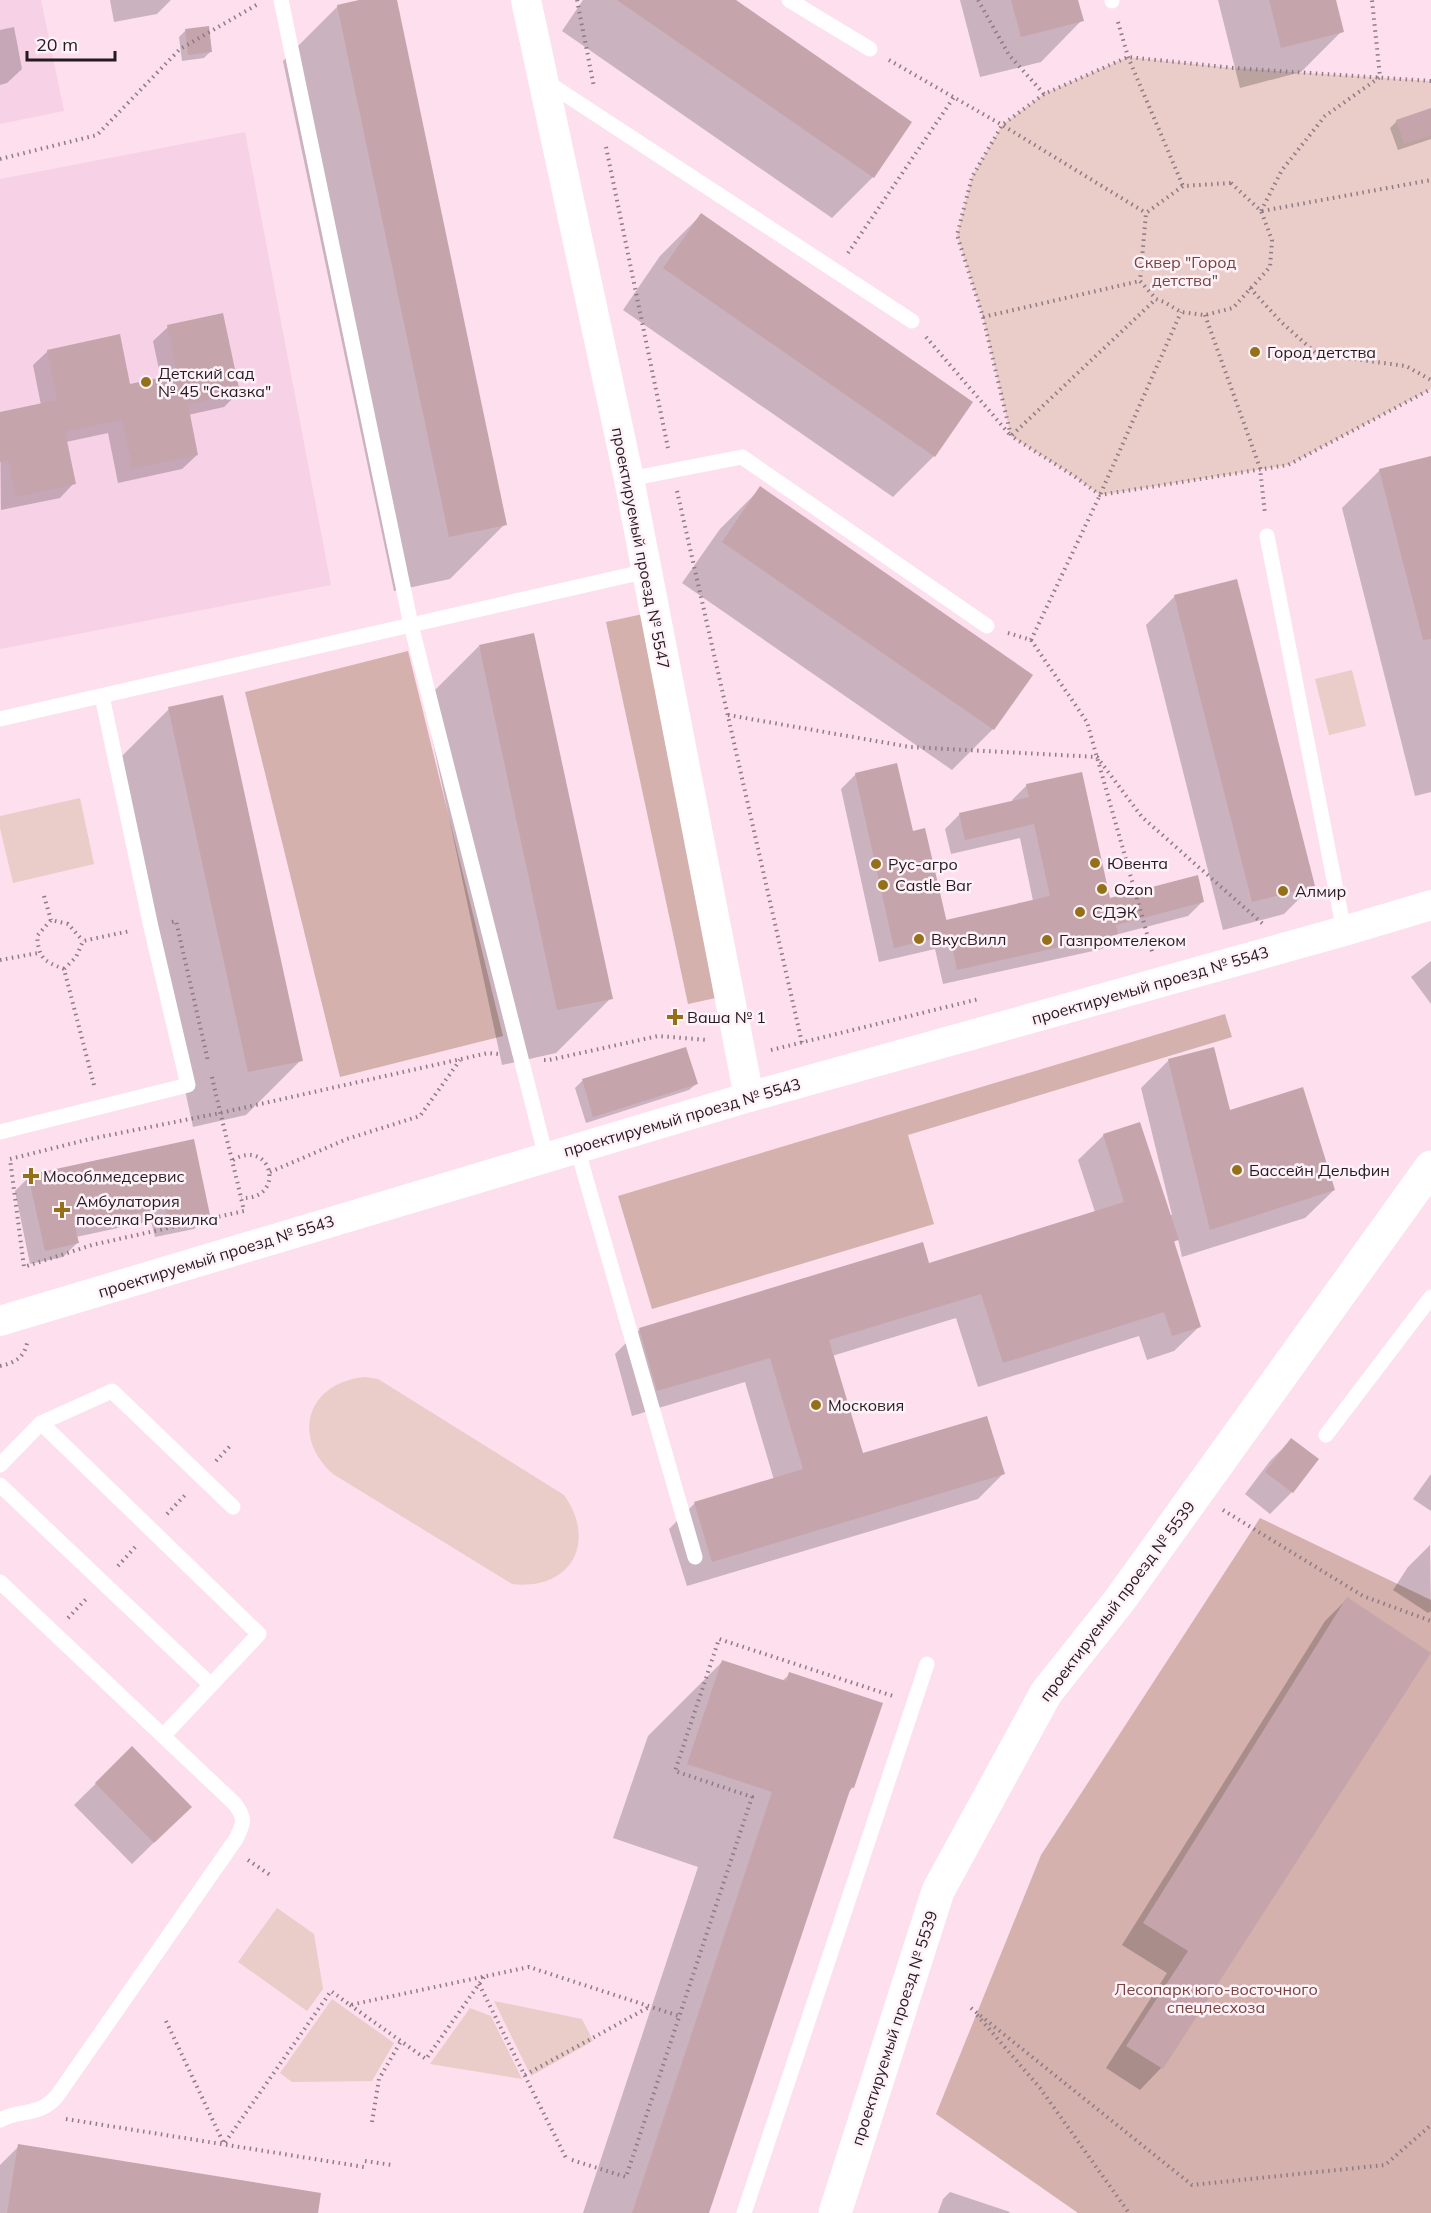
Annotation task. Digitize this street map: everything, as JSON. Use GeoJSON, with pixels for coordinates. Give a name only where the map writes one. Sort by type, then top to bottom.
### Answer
{"type":"FeatureCollection","features":[{"type":"Feature","properties":{"kind":"street","name":"проектируемый проезд № 5547"},"geometry":{"type":"LineString","coordinates":[[526,0],[629,479],[749,1097]]}},
{"type":"Feature","properties":{"kind":"street","name":"проектируемый проезд № 5543"},"geometry":{"type":"LineString","coordinates":[[0,1321],[749,1097],[1431,905]]}},
{"type":"Feature","properties":{"kind":"street","name":"проектируемый проезд № 5539"},"geometry":{"type":"LineString","coordinates":[[835,2213],[938,1891],[1046,1693],[1119,1601],[1431,1167]]}},
{"type":"Feature","properties":{"kind":"lane"},"geometry":{"type":"LineString","coordinates":[[280,0],[411,625],[546,1157]]}},
{"type":"Feature","properties":{"kind":"lane"},"geometry":{"type":"LineString","coordinates":[[789,0],[870,49]]}},
{"type":"Feature","properties":{"kind":"lane"},"geometry":{"type":"LineString","coordinates":[[543,80],[912,321]]}},
{"type":"Feature","properties":{"kind":"lane"},"geometry":{"type":"LineString","coordinates":[[629,479],[742,457],[987,626]]}},
{"type":"Feature","properties":{"kind":"lane"},"geometry":{"type":"LineString","coordinates":[[1267,536],[1355,927]]}},
{"type":"Feature","properties":{"kind":"lane"},"geometry":{"type":"LineString","coordinates":[[0,719],[647,571]]}},
{"type":"Feature","properties":{"kind":"lane"},"geometry":{"type":"LineString","coordinates":[[0,1132],[188,1085],[151,927],[102,696]]}},
{"type":"Feature","properties":{"kind":"lane"},"geometry":{"type":"LineString","coordinates":[[577,1148],[695,1557]]}},
{"type":"Feature","properties":{"kind":"lane"},"geometry":{"type":"LineString","coordinates":[[1326,1436],[1431,1297]]}},
{"type":"Feature","properties":{"kind":"lane"},"geometry":{"type":"LineString","coordinates":[[0,1466],[41,1423],[112,1391],[233,1507]]}},
{"type":"Feature","properties":{"kind":"lane"},"geometry":{"type":"LineString","coordinates":[[41,1423],[259,1634],[163,1736]]}},
{"type":"Feature","properties":{"kind":"lane"},"geometry":{"type":"LineString","coordinates":[[0,1485],[211,1685]]}},
{"type":"Feature","properties":{"kind":"lane"},"geometry":{"type":"LineString","coordinates":[[0,1582],[234,1803],[242,1813],[243,1825],[236,1839],[57,2096],[45,2107],[0,2120]]}},
{"type":"Feature","properties":{"kind":"lane"},"geometry":{"type":"LineString","coordinates":[[744,2213],[927,1664]]}},
{"type":"Feature","properties":{"kind":"path"},"geometry":{"type":"LineString","coordinates":[[0,159],[97,135],[180,49],[266,0]]}},
{"type":"Feature","properties":{"kind":"path"},"geometry":{"type":"LineString","coordinates":[[577,0],[673,471],[802,1043]]}},
{"type":"Feature","properties":{"kind":"path"},"geometry":{"type":"LineString","coordinates":[[978,0],[1009,55],[1044,94]]}},
{"type":"Feature","properties":{"kind":"path"},"geometry":{"type":"LineString","coordinates":[[1372,0],[1380,77]]}},
{"type":"Feature","properties":{"kind":"path"},"geometry":{"type":"LineString","coordinates":[[1112,1],[1128,57],[1183,186]]}},
{"type":"Feature","properties":{"kind":"path"},"geometry":{"type":"LineString","coordinates":[[870,49],[1002,125],[1146,213]]}},
{"type":"Feature","properties":{"kind":"path"},"geometry":{"type":"LineString","coordinates":[[1011,436],[983,317],[957,235],[972,177],[1002,125],[1044,94],[1128,57],[1234,68],[1431,81]]}},
{"type":"Feature","properties":{"kind":"path"},"geometry":{"type":"LineString","coordinates":[[1261,211],[1282,170],[1324,116],[1380,77]]}},
{"type":"Feature","properties":{"kind":"path"},"geometry":{"type":"LineString","coordinates":[[836,271],[954,97]]}},
{"type":"Feature","properties":{"kind":"path"},"geometry":{"type":"LineString","coordinates":[[1261,211],[1431,180]]}},
{"type":"Feature","properties":{"kind":"path"},"geometry":{"type":"LineString","coordinates":[[1231,183],[1261,211],[1272,240],[1270,267],[1233,308],[1205,315],[1181,312],[1156,299],[1140,281],[1146,213],[1183,186],[1231,183]]}},
{"type":"Feature","properties":{"kind":"path"},"geometry":{"type":"LineString","coordinates":[[983,317],[1140,281]]}},
{"type":"Feature","properties":{"kind":"path"},"geometry":{"type":"LineString","coordinates":[[1250,288],[1281,322],[1317,354],[1406,366],[1431,380]]}},
{"type":"Feature","properties":{"kind":"path"},"geometry":{"type":"LineString","coordinates":[[1011,436],[1156,299]]}},
{"type":"Feature","properties":{"kind":"path"},"geometry":{"type":"LineString","coordinates":[[1032,640],[1100,495],[1181,312]]}},
{"type":"Feature","properties":{"kind":"path"},"geometry":{"type":"LineString","coordinates":[[1205,315],[1260,468],[1267,536]]}},
{"type":"Feature","properties":{"kind":"path"},"geometry":{"type":"LineString","coordinates":[[912,321],[1011,436],[1100,495],[1288,465],[1431,389]]}},
{"type":"Feature","properties":{"kind":"path"},"geometry":{"type":"LineString","coordinates":[[987,626],[1032,640],[1087,722],[1154,955],[1144,957]]}},
{"type":"Feature","properties":{"kind":"path"},"geometry":{"type":"LineString","coordinates":[[728,715],[910,747],[1097,757]]}},
{"type":"Feature","properties":{"kind":"path"},"geometry":{"type":"LineString","coordinates":[[1097,757],[1142,817],[1270,930]]}},
{"type":"Feature","properties":{"kind":"path"},"geometry":{"type":"LineString","coordinates":[[44,896],[51,920]]}},
{"type":"Feature","properties":{"kind":"path"},"geometry":{"type":"LineString","coordinates":[[51,920],[68,924],[83,941]]}},
{"type":"Feature","properties":{"kind":"path"},"geometry":{"type":"LineString","coordinates":[[51,920],[37,936],[38,953],[48,964],[64,969]]}},
{"type":"Feature","properties":{"kind":"path"},"geometry":{"type":"LineString","coordinates":[[0,960],[38,953]]}},
{"type":"Feature","properties":{"kind":"path"},"geometry":{"type":"LineString","coordinates":[[24,1267],[10,1159],[107,1135],[231,1111],[488,1053],[549,1060],[658,1036],[738,1042],[772,1051],[982,998]]}},
{"type":"Feature","properties":{"kind":"path"},"geometry":{"type":"LineString","coordinates":[[270,1172],[346,1139],[420,1116],[460,1059]]}},
{"type":"Feature","properties":{"kind":"path"},"geometry":{"type":"LineString","coordinates":[[232,1160],[243,1154],[255,1155],[265,1161],[270,1172],[269,1183],[263,1193],[253,1198],[241,1198]]}},
{"type":"Feature","properties":{"kind":"path"},"geometry":{"type":"LineString","coordinates":[[0,1366],[12,1364],[21,1356],[26,1349],[26,1336]]}},
{"type":"Feature","properties":{"kind":"path"},"geometry":{"type":"LineString","coordinates":[[1196,1494],[1363,1596],[1431,1621]]}},
{"type":"Feature","properties":{"kind":"path"},"geometry":{"type":"LineString","coordinates":[[572,2160],[626,2177],[752,1797],[675,1771],[719,1639],[914,1703]]}},
{"type":"Feature","properties":{"kind":"path"},"geometry":{"type":"LineString","coordinates":[[350,2005],[529,1967],[679,2016]]}},
{"type":"Feature","properties":{"kind":"path"},"geometry":{"type":"LineString","coordinates":[[224,2144],[331,1992],[426,2059],[485,1976]]}},
{"type":"Feature","properties":{"kind":"path"},"geometry":{"type":"LineString","coordinates":[[479,1984],[566,2158]]}},
{"type":"Feature","properties":{"kind":"path"},"geometry":{"type":"LineString","coordinates":[[525,2075],[650,2007]]}},
{"type":"Feature","properties":{"kind":"path"},"geometry":{"type":"LineString","coordinates":[[1130,2213],[1040,2088],[971,2008],[1192,2185],[1385,2165],[1431,2125]]}},
{"type":"Feature","properties":{"kind":"path"},"geometry":{"type":"LineString","coordinates":[[166,2021],[224,2144]]}},
{"type":"Feature","properties":{"kind":"path"},"geometry":{"type":"LineString","coordinates":[[372,2122],[378,2079],[401,2041]]}},
{"type":"Feature","properties":{"kind":"path"},"geometry":{"type":"LineString","coordinates":[[45,2107],[61,2118],[364,2167]]}},
{"type":"Feature","properties":{"kind":"path"},"geometry":{"type":"LineString","coordinates":[[365,2161],[392,2165]]}},
{"type":"Feature","properties":{"kind":"shaded area"},"geometry":{"type":"Polygon","coordinates":[[[0,0],[41,0],[64,111],[0,124],[0,0]]]}},
{"type":"Feature","properties":{"kind":"shaded area","name":"Детский сад № 45 \"Сказка\""},"geometry":{"type":"Polygon","coordinates":[[[245,132],[331,585],[0,649],[0,179],[245,132]]]}},
{"type":"Feature","properties":{"kind":"green space","name":"Сквер \"Город детства\""},"geometry":{"type":"Polygon","coordinates":[[[1128,57],[1234,68],[1431,81],[1431,389],[1288,465],[1100,495],[1011,436],[983,317],[957,235],[972,177],[1002,125],[1044,94],[1128,57]]]}},
{"type":"Feature","properties":{"kind":"green space"},"geometry":{"type":"Polygon","coordinates":[[[643,614],[725,996],[688,1004],[606,622],[643,614]]]}},
{"type":"Feature","properties":{"kind":"green space"},"geometry":{"type":"Polygon","coordinates":[[[408,651],[503,1036],[340,1077],[245,692],[408,651]]]}},
{"type":"Feature","properties":{"kind":"green space"},"geometry":{"type":"Polygon","coordinates":[[[1352,670],[1366,726],[1329,735],[1315,679],[1352,670]]]}},
{"type":"Feature","properties":{"kind":"green space"},"geometry":{"type":"Polygon","coordinates":[[[80,798],[94,864],[13,883],[0,828],[0,816],[80,798]]]}},
{"type":"Feature","properties":{"kind":"green space"},"geometry":{"type":"Polygon","coordinates":[[[1225,1014],[1232,1037],[908,1135],[934,1224],[652,1309],[618,1196],[1225,1014]]]}},
{"type":"Feature","properties":{"kind":"green space"},"geometry":{"type":"Polygon","coordinates":[[[365,1377],[378,1379],[564,1495],[574,1513],[578,1530],[578,1546],[563,1572],[549,1580],[532,1584],[512,1584],[333,1474],[320,1459],[312,1444],[309,1428],[312,1413],[318,1400],[330,1389],[345,1381],[365,1377]]]}},
{"type":"Feature","properties":{"kind":"green space","name":"Лесопарк юго-восточного спецлесхоза"},"geometry":{"type":"Polygon","coordinates":[[[1260,1518],[1431,1600],[1431,2213],[1078,2213],[936,2114],[1041,1855],[1260,1518]]]}},
{"type":"Feature","properties":{"kind":"green space"},"geometry":{"type":"Polygon","coordinates":[[[277,1908],[314,1934],[323,1989],[307,2011],[238,1962],[277,1908]]]}},
{"type":"Feature","properties":{"kind":"green space"},"geometry":{"type":"Polygon","coordinates":[[[332,1999],[394,2043],[372,2081],[292,2082],[280,2073],[332,1999]]]}},
{"type":"Feature","properties":{"kind":"green space"},"geometry":{"type":"Polygon","coordinates":[[[494,2001],[582,2019],[593,2041],[531,2076],[494,2001]]]}},
{"type":"Feature","properties":{"kind":"green space"},"geometry":{"type":"Polygon","coordinates":[[[470,2008],[491,2016],[522,2079],[430,2064],[470,2008]]]}},
{"type":"Feature","properties":{"kind":"building"},"geometry":{"type":"Polygon","coordinates":[[[359,0],[397,0],[507,525],[449,537],[337,5],[359,0]]]}},
{"type":"Feature","properties":{"kind":"building"},"geometry":{"type":"Polygon","coordinates":[[[617,0],[736,0],[912,122],[874,178],[617,0]]]}},
{"type":"Feature","properties":{"kind":"building"},"geometry":{"type":"Polygon","coordinates":[[[1011,0],[1078,0],[1084,21],[1021,37],[1011,0]]]}},
{"type":"Feature","properties":{"kind":"building"},"geometry":{"type":"Polygon","coordinates":[[[1269,0],[1336,0],[1344,32],[1281,48],[1269,0]]]}},
{"type":"Feature","properties":{"kind":"building"},"geometry":{"type":"Polygon","coordinates":[[[209,26],[212,52],[188,55],[185,29],[209,26]]]}},
{"type":"Feature","properties":{"kind":"building"},"geometry":{"type":"Polygon","coordinates":[[[1431,108],[1431,136],[1404,144],[1396,120],[1431,108]]]}},
{"type":"Feature","properties":{"kind":"building"},"geometry":{"type":"Polygon","coordinates":[[[701,213],[973,402],[935,457],[663,268],[701,213]]]}},
{"type":"Feature","properties":{"kind":"building"},"geometry":{"type":"Polygon","coordinates":[[[223,313],[240,393],[188,404],[198,455],[132,469],[122,420],[65,431],[76,484],[16,497],[8,460],[0,462],[0,412],[57,400],[47,350],[120,334],[130,384],[177,374],[167,325],[223,313]]]}},
{"type":"Feature","properties":{"kind":"building"},"geometry":{"type":"Polygon","coordinates":[[[1431,456],[1431,639],[1423,640],[1379,469],[1431,456]]]}},
{"type":"Feature","properties":{"kind":"building"},"geometry":{"type":"Polygon","coordinates":[[[760,486],[1033,675],[994,730],[722,542],[760,486]]]}},
{"type":"Feature","properties":{"kind":"building"},"geometry":{"type":"Polygon","coordinates":[[[1237,579],[1315,886],[1252,902],[1174,595],[1237,579]]]}},
{"type":"Feature","properties":{"kind":"building"},"geometry":{"type":"Polygon","coordinates":[[[534,633],[613,999],[557,1010],[479,645],[534,633]]]}},
{"type":"Feature","properties":{"kind":"building"},"geometry":{"type":"Polygon","coordinates":[[[223,695],[303,1061],[248,1072],[168,707],[223,695]]]}},
{"type":"Feature","properties":{"kind":"building"},"geometry":{"type":"Polygon","coordinates":[[[897,763],[913,831],[925,828],[946,920],[1050,896],[1034,824],[965,840],[959,813],[1029,797],[1026,784],[1082,772],[1110,898],[1198,875],[1204,902],[1116,925],[1118,934],[957,970],[950,935],[894,948],[855,773],[897,763]]]}},
{"type":"Feature","properties":{"kind":"building"},"geometry":{"type":"Polygon","coordinates":[[[686,1047],[698,1084],[593,1117],[582,1079],[686,1047]]]}},
{"type":"Feature","properties":{"kind":"building"},"geometry":{"type":"Polygon","coordinates":[[[1214,1047],[1230,1110],[1303,1087],[1335,1190],[1210,1230],[1168,1059],[1214,1047]]]}},
{"type":"Feature","properties":{"kind":"building","name":"Московия"},"geometry":{"type":"Polygon","coordinates":[[[1140,1122],[1179,1240],[1174,1241],[1201,1327],[1172,1336],[1164,1312],[1003,1363],[981,1294],[829,1340],[863,1453],[987,1416],[1005,1474],[712,1562],[694,1502],[803,1469],[770,1358],[657,1391],[639,1328],[923,1242],[929,1263],[1124,1202],[1103,1134],[1140,1122]]]}},
{"type":"Feature","properties":{"kind":"building"},"geometry":{"type":"Polygon","coordinates":[[[194,1139],[210,1215],[169,1224],[165,1207],[75,1227],[79,1243],[45,1251],[28,1175],[194,1139]]]}},
{"type":"Feature","properties":{"kind":"building"},"geometry":{"type":"Polygon","coordinates":[[[1291,1438],[1319,1459],[1293,1493],[1265,1472],[1291,1438]]]}},
{"type":"Feature","properties":{"kind":"building"},"geometry":{"type":"Polygon","coordinates":[[[1347,1597],[1431,1653],[1163,2069],[1126,2046],[1188,1951],[1143,1923],[1347,1597]]]}},
{"type":"Feature","properties":{"kind":"building"},"geometry":{"type":"Polygon","coordinates":[[[722,1660],[786,1681],[789,1672],[883,1703],[854,1788],[851,1787],[709,2213],[632,2213],[772,1792],[687,1764],[722,1660]]]}},
{"type":"Feature","properties":{"kind":"building"},"geometry":{"type":"Polygon","coordinates":[[[132,1746],[192,1807],[154,1843],[95,1783],[132,1746]]]}},
{"type":"Feature","properties":{"kind":"building"},"geometry":{"type":"Polygon","coordinates":[[[18,2144],[321,2193],[318,2213],[7,2213],[18,2144]]]}},
{"type":"Feature","properties":{"kind":"place","name":"Город детства"},"geometry":{"type":"Point","coordinates":[1255,352]}},
{"type":"Feature","properties":{"kind":"place","name":"Детский сад № 45 \"Сказка\""},"geometry":{"type":"Point","coordinates":[146,382]}},
{"type":"Feature","properties":{"kind":"place","name":"Ювента"},"geometry":{"type":"Point","coordinates":[1095,863]}},
{"type":"Feature","properties":{"kind":"place","name":"Рус-агро"},"geometry":{"type":"Point","coordinates":[876,864]}},
{"type":"Feature","properties":{"kind":"place","name":"Castle Bar"},"geometry":{"type":"Point","coordinates":[883,885]}},
{"type":"Feature","properties":{"kind":"place","name":"Ozon"},"geometry":{"type":"Point","coordinates":[1102,889]}},
{"type":"Feature","properties":{"kind":"place","name":"Алмир"},"geometry":{"type":"Point","coordinates":[1283,891]}},
{"type":"Feature","properties":{"kind":"place","name":"СДЭК"},"geometry":{"type":"Point","coordinates":[1080,912]}},
{"type":"Feature","properties":{"kind":"place","name":"ВкусВилл"},"geometry":{"type":"Point","coordinates":[919,939]}},
{"type":"Feature","properties":{"kind":"place","name":"Газпромтелеком"},"geometry":{"type":"Point","coordinates":[1047,940]}},
{"type":"Feature","properties":{"kind":"place","name":"Ваша № 1"},"geometry":{"type":"Point","coordinates":[675,1017]}},
{"type":"Feature","properties":{"kind":"place","name":"Бассейн Дельфин"},"geometry":{"type":"Point","coordinates":[1237,1170]}},
{"type":"Feature","properties":{"kind":"place","name":"Мособлмедсервис"},"geometry":{"type":"Point","coordinates":[31,1176]}},
{"type":"Feature","properties":{"kind":"place","name":"Амбулатория поселка Развилка"},"geometry":{"type":"Point","coordinates":[62,1210]}},
{"type":"Feature","properties":{"kind":"place","name":"Московия"},"geometry":{"type":"Point","coordinates":[816,1405]}}]}
